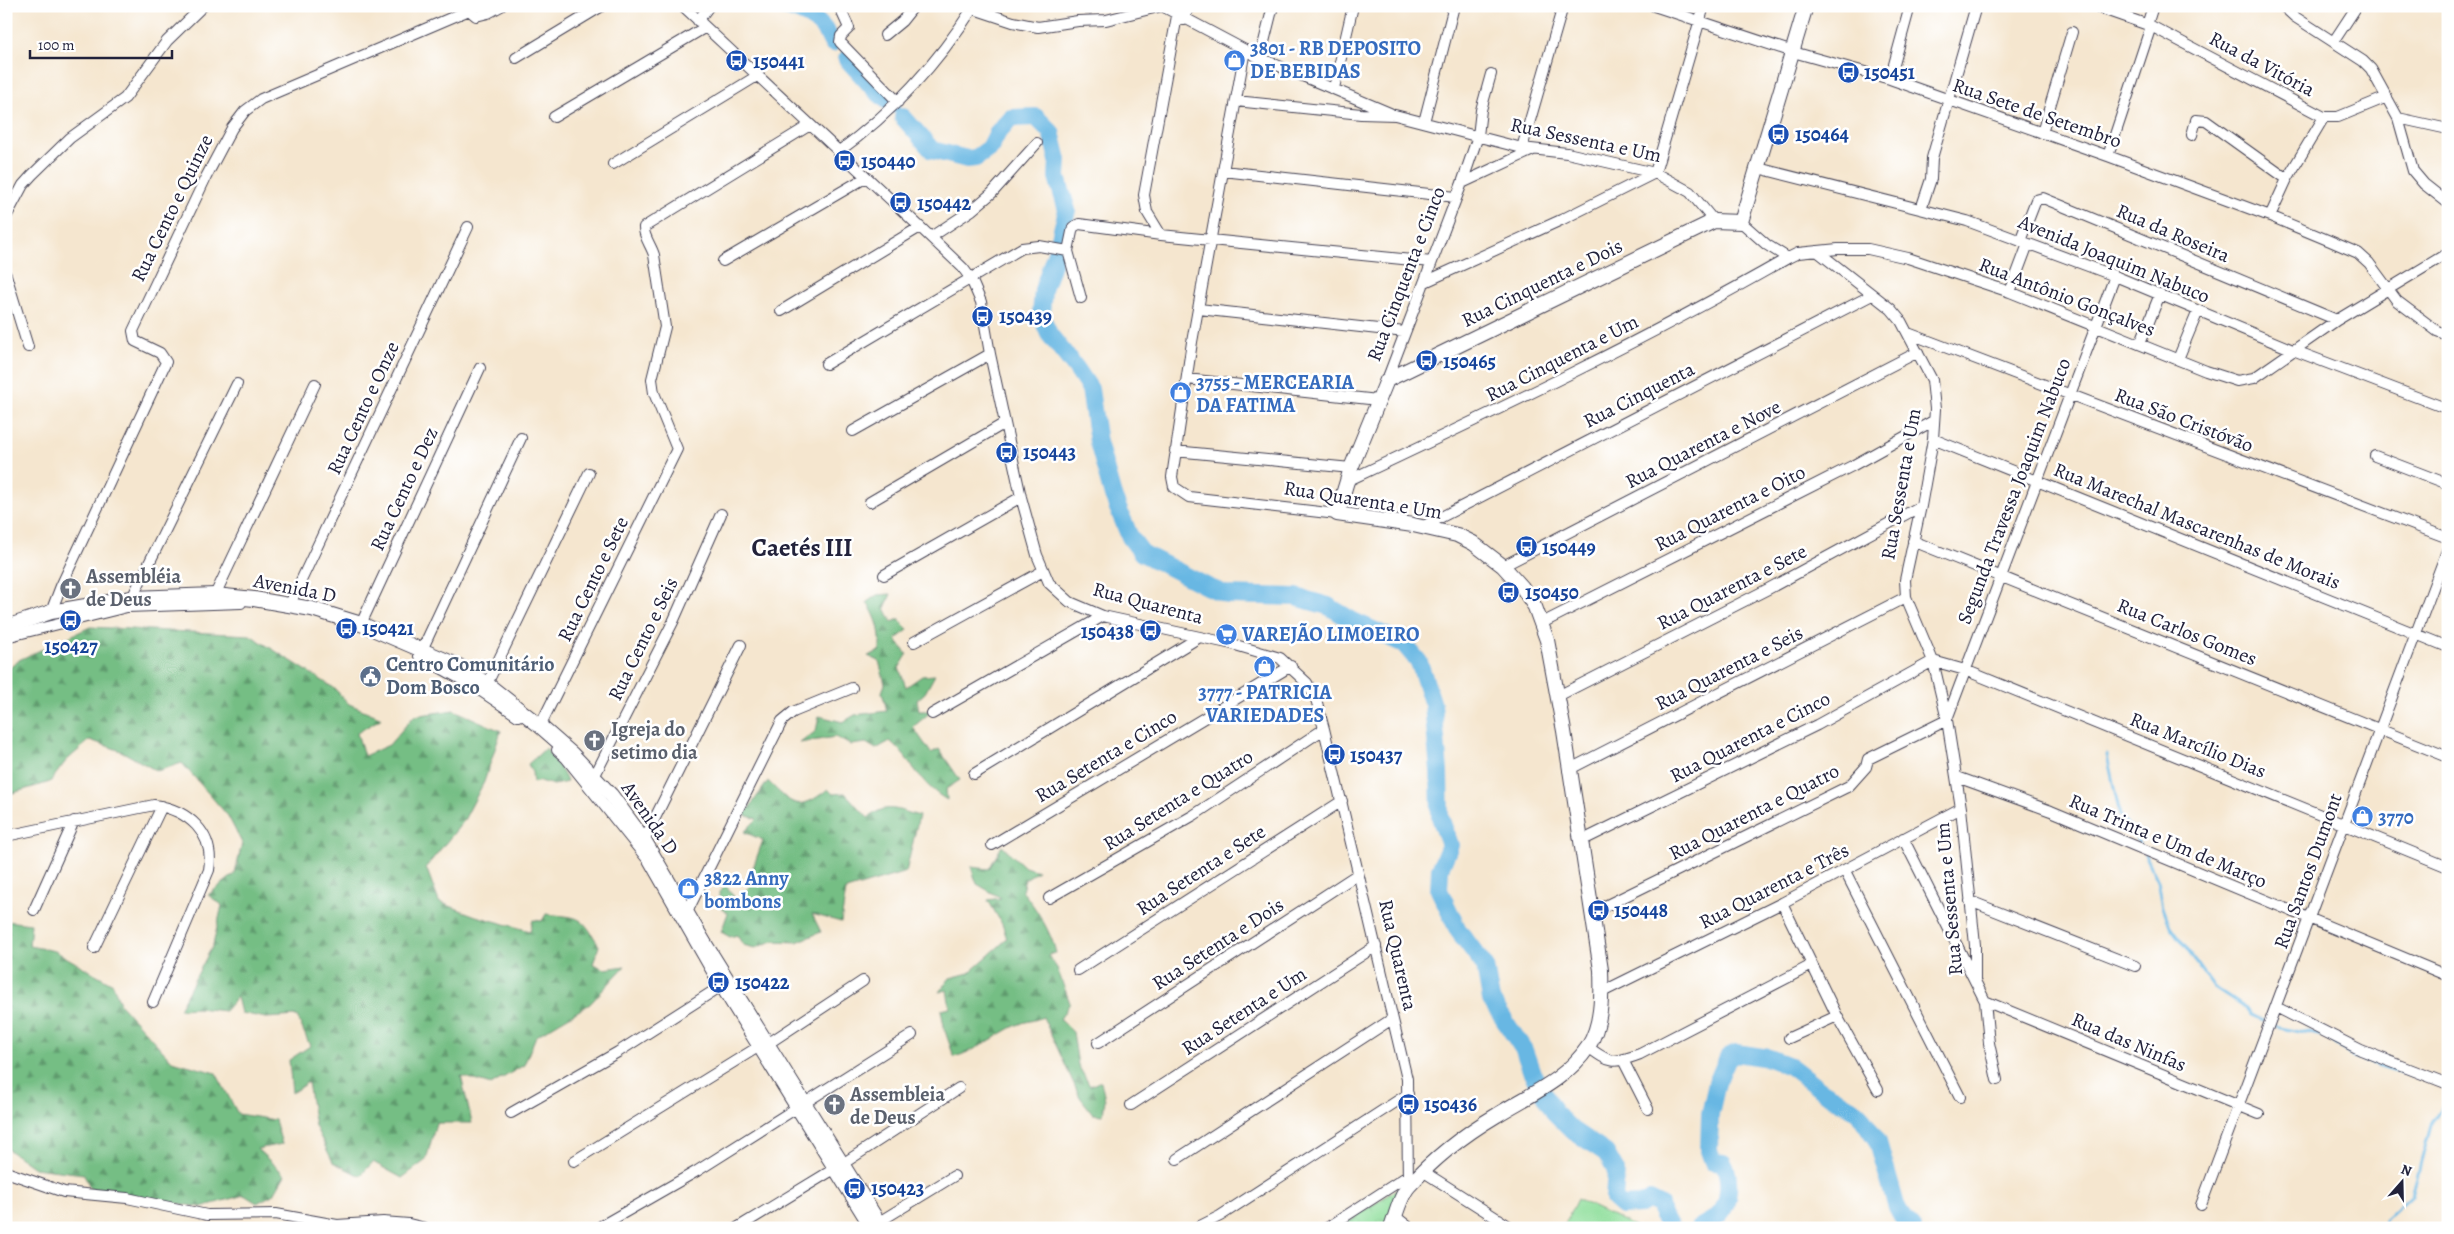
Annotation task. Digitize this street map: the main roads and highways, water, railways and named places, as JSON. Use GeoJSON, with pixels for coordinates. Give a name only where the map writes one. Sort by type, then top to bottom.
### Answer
{"type":"FeatureCollection","features":[{"type":"Feature","properties":{"kind":"waterway"},"geometry":{"type":"LineString","coordinates":[[782,6],[812,18],[824,28],[832,43]]}},
{"type":"Feature","properties":{"kind":"waterway"},"geometry":{"type":"LineString","coordinates":[[847,59],[876,91],[892,104]]}},
{"type":"Feature","properties":{"kind":"waterway"},"geometry":{"type":"LineString","coordinates":[[903,117],[932,150],[967,159],[976,158],[990,148],[998,132],[1011,118],[1036,117],[1051,132],[1058,160],[1057,177],[1067,210],[1058,246]]}},
{"type":"Feature","properties":{"kind":"waterway"},"geometry":{"type":"LineString","coordinates":[[1056,252],[1043,290],[1041,315],[1049,334],[1090,389],[1098,442],[1113,496],[1130,537],[1142,553],[1208,587],[1228,595],[1296,597],[1328,606],[1353,621],[1404,644],[1419,662],[1433,705],[1439,771],[1440,817],[1450,845],[1440,869],[1439,890],[1458,930],[1485,966],[1491,1000],[1524,1050],[1532,1073],[1554,1112],[1572,1130],[1606,1153],[1616,1171],[1614,1199],[1622,1206],[1641,1205],[1650,1200],[1660,1205],[1662,1215],[1671,1228]]}},
{"type":"Feature","properties":{"kind":"waterway"},"geometry":{"type":"LineString","coordinates":[[2107,755],[2120,815],[2134,833],[2139,844]]}},
{"type":"Feature","properties":{"kind":"waterway"},"geometry":{"type":"LineString","coordinates":[[2145,854],[2158,881],[2163,907],[2170,926],[2214,987],[2246,1008],[2251,1015],[2276,1026],[2322,1036]]}},
{"type":"Feature","properties":{"kind":"waterway"},"geometry":{"type":"LineString","coordinates":[[2328,1038],[2354,1058],[2419,1078]]}},
{"type":"Feature","properties":{"kind":"waterway"},"geometry":{"type":"LineString","coordinates":[[1699,1228],[1719,1215],[1723,1210],[1727,1197],[1728,1182],[1726,1169],[1723,1163],[1713,1162],[1709,1151],[1710,1114],[1717,1083],[1728,1057],[1736,1053],[1769,1058],[1790,1066],[1821,1090],[1858,1112],[1878,1142],[1896,1205],[1903,1218],[1913,1228]]}},
{"type":"Feature","properties":{"kind":"waterway"},"geometry":{"type":"LineString","coordinates":[[2383,1228],[2385,1220],[2412,1195],[2432,1122],[2445,1101],[2445,1089],[2441,1086]]}},
{"type":"Feature","properties":{"kind":"place","name":"3801 - RB DEPOSITO DE BEBIDAS"},"geometry":{"type":"Point","coordinates":[1234,60]}},
{"type":"Feature","properties":{"kind":"place","name":"150441"},"geometry":{"type":"Point","coordinates":[737,61]}},
{"type":"Feature","properties":{"kind":"place","name":"150451"},"geometry":{"type":"Point","coordinates":[1848,72]}},
{"type":"Feature","properties":{"kind":"place","name":"150464"},"geometry":{"type":"Point","coordinates":[1779,134]}},
{"type":"Feature","properties":{"kind":"place","name":"150440"},"geometry":{"type":"Point","coordinates":[845,161]}},
{"type":"Feature","properties":{"kind":"place","name":"150442"},"geometry":{"type":"Point","coordinates":[901,203]}},
{"type":"Feature","properties":{"kind":"place","name":"150439"},"geometry":{"type":"Point","coordinates":[983,316]}},
{"type":"Feature","properties":{"kind":"place","name":"150465"},"geometry":{"type":"Point","coordinates":[1427,361]}},
{"type":"Feature","properties":{"kind":"place","name":"3755 - MERCEARIA DA FATIMA"},"geometry":{"type":"Point","coordinates":[1180,393]}},
{"type":"Feature","properties":{"kind":"place","name":"150443"},"geometry":{"type":"Point","coordinates":[1007,452]}},
{"type":"Feature","properties":{"kind":"place","name":"150449"},"geometry":{"type":"Point","coordinates":[1526,547]}},
{"type":"Feature","properties":{"kind":"place","name":"Assembléia de Deus"},"geometry":{"type":"Point","coordinates":[70,588]}},
{"type":"Feature","properties":{"kind":"place","name":"150450"},"geometry":{"type":"Point","coordinates":[1509,592]}},
{"type":"Feature","properties":{"kind":"place","name":"150427"},"geometry":{"type":"Point","coordinates":[71,620]}},
{"type":"Feature","properties":{"kind":"place","name":"150421"},"geometry":{"type":"Point","coordinates":[346,628]}},
{"type":"Feature","properties":{"kind":"place","name":"150438"},"geometry":{"type":"Point","coordinates":[1150,631]}},
{"type":"Feature","properties":{"kind":"place","name":"VAREJÃO LIMOEIRO"},"geometry":{"type":"Point","coordinates":[1226,634]}},
{"type":"Feature","properties":{"kind":"place","name":"3777 - PATRICIA VARIEDADES"},"geometry":{"type":"Point","coordinates":[1265,666]}},
{"type":"Feature","properties":{"kind":"place","name":"Centro Comunitário Dom Bosco"},"geometry":{"type":"Point","coordinates":[370,676]}},
{"type":"Feature","properties":{"kind":"place","name":"Igreja do setimo dia"},"geometry":{"type":"Point","coordinates":[595,741]}},
{"type":"Feature","properties":{"kind":"place","name":"150437"},"geometry":{"type":"Point","coordinates":[1334,755]}},
{"type":"Feature","properties":{"kind":"place","name":"3770"},"geometry":{"type":"Point","coordinates":[2362,817]}},
{"type":"Feature","properties":{"kind":"place","name":"3822 Anny bombons"},"geometry":{"type":"Point","coordinates":[688,889]}},
{"type":"Feature","properties":{"kind":"place","name":"150448"},"geometry":{"type":"Point","coordinates":[1598,910]}},
{"type":"Feature","properties":{"kind":"place","name":"150422"},"geometry":{"type":"Point","coordinates":[719,982]}},
{"type":"Feature","properties":{"kind":"place","name":"150436"},"geometry":{"type":"Point","coordinates":[1408,1104]}},
{"type":"Feature","properties":{"kind":"place","name":"Assembleia de Deus"},"geometry":{"type":"Point","coordinates":[834,1105]}},
{"type":"Feature","properties":{"kind":"place","name":"150423"},"geometry":{"type":"Point","coordinates":[855,1188]}},
{"type":"Feature","properties":{"kind":"district","name":"Caetés III"},"geometry":{"type":"Point","coordinates":[802,548]}}]}
